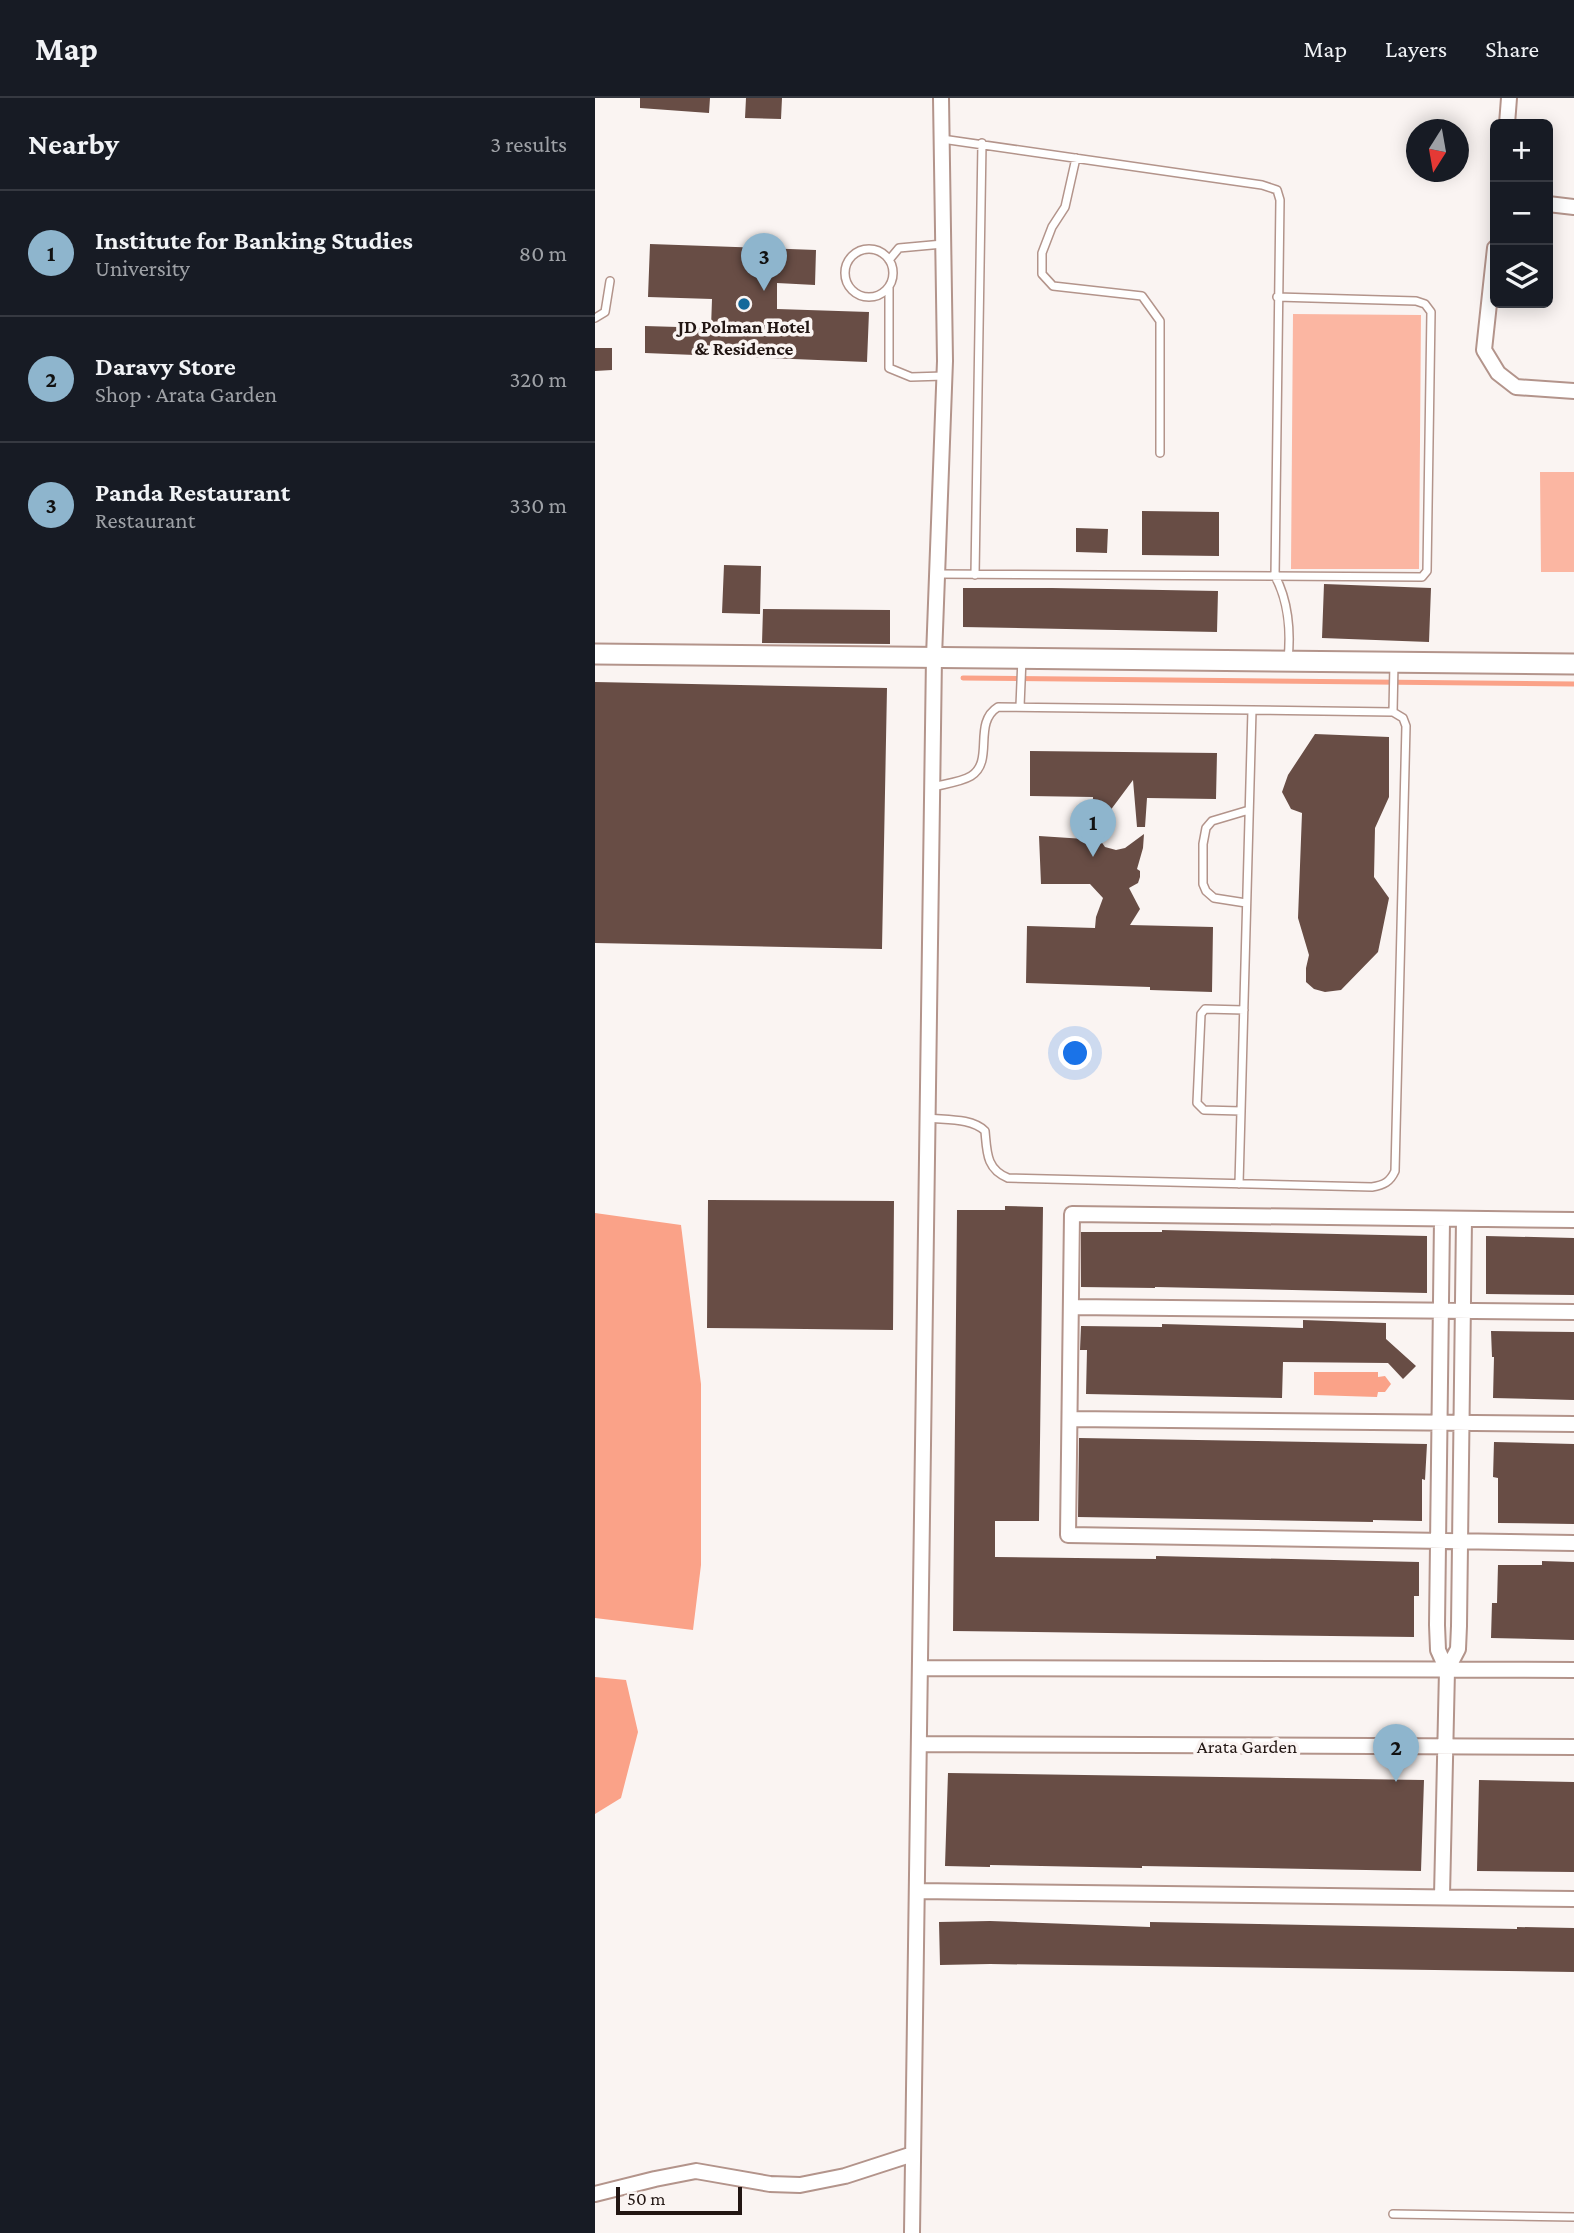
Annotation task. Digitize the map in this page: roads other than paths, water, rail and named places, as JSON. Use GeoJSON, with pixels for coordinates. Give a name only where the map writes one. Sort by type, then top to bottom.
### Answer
{"type":"FeatureCollection","features":[{"type":"Feature","properties":{"kind":"street"},"geometry":{"type":"LineString","coordinates":[[912,2233],[934,657],[944,376],[941,98]]}},
{"type":"Feature","properties":{"kind":"street"},"geometry":{"type":"LineString","coordinates":[[1507,119],[1509,98]]}},
{"type":"Feature","properties":{"kind":"street"},"geometry":{"type":"LineString","coordinates":[[1553,205],[1574,207]]}},
{"type":"Feature","properties":{"kind":"street"},"geometry":{"type":"LineString","coordinates":[[1490,294],[1484,350],[1498,373],[1516,387],[1574,391]]}},
{"type":"Feature","properties":{"kind":"street"},"geometry":{"type":"LineString","coordinates":[[595,654],[934,657],[1021,663],[1288,661],[1393,666],[1574,664]]}},
{"type":"Feature","properties":{"kind":"street"},"geometry":{"type":"LineString","coordinates":[[1574,1220],[1072,1214],[1068,1535],[1574,1543]]}},
{"type":"Feature","properties":{"kind":"street"},"geometry":{"type":"LineString","coordinates":[[1447,1670],[1458,1650],[1464,1219]]}},
{"type":"Feature","properties":{"kind":"street"},"geometry":{"type":"LineString","coordinates":[[1442,1220],[1438,1650],[1447,1670],[1442,1896]]}},
{"type":"Feature","properties":{"kind":"street"},"geometry":{"type":"LineString","coordinates":[[1071,1307],[1574,1312]]}},
{"type":"Feature","properties":{"kind":"street"},"geometry":{"type":"LineString","coordinates":[[1070,1419],[1574,1424]]}},
{"type":"Feature","properties":{"kind":"street"},"geometry":{"type":"LineString","coordinates":[[920,1668],[1574,1671]]}},
{"type":"Feature","properties":{"kind":"street","name":"Arata Garden"},"geometry":{"type":"LineString","coordinates":[[919,1744],[1574,1747]]}},
{"type":"Feature","properties":{"kind":"street"},"geometry":{"type":"LineString","coordinates":[[917,1891],[1574,1899]]}},
{"type":"Feature","properties":{"kind":"street"},"geometry":{"type":"LineString","coordinates":[[595,2194],[696,2172],[770,2184],[800,2185],[845,2176],[913,2154]]}},
{"type":"Feature","properties":{"kind":"lane"},"geometry":{"type":"LineString","coordinates":[[941,139],[1277,190],[1280,200],[1275,576],[1285,594],[1290,646],[1288,661]]}},
{"type":"Feature","properties":{"kind":"lane"},"geometry":{"type":"LineString","coordinates":[[975,575],[982,144]]}},
{"type":"Feature","properties":{"kind":"lane"},"geometry":{"type":"LineString","coordinates":[[1076,158],[1065,206],[1052,227],[1042,253],[1042,274],[1053,286],[1142,296],[1160,321],[1160,453]]}},
{"type":"Feature","properties":{"kind":"lane"},"geometry":{"type":"LineString","coordinates":[[889,260],[899,248],[943,244]]}},
{"type":"Feature","properties":{"kind":"lane"},"geometry":{"type":"LineString","coordinates":[[889,288],[867,298],[852,290],[846,284],[844,276],[848,260],[861,250],[877,250],[889,260],[894,274],[889,288],[890,368],[911,377],[944,376]]}},
{"type":"Feature","properties":{"kind":"lane"},"geometry":{"type":"LineString","coordinates":[[595,318],[605,312],[610,281]]}},
{"type":"Feature","properties":{"kind":"lane"},"geometry":{"type":"LineString","coordinates":[[937,574],[1422,577],[1427,571],[1431,312],[1426,304],[1416,301],[1277,297]]}},
{"type":"Feature","properties":{"kind":"lane"},"geometry":{"type":"LineString","coordinates":[[1020,706],[1021,663]]}},
{"type":"Feature","properties":{"kind":"lane"},"geometry":{"type":"LineString","coordinates":[[1393,666],[1393,712]]}},
{"type":"Feature","properties":{"kind":"lane"},"geometry":{"type":"LineString","coordinates":[[928,1118],[969,1122],[980,1126],[985,1131],[990,1166],[998,1174],[1008,1178],[1372,1187],[1391,1180],[1395,1171],[1406,726],[1403,718],[1393,712],[998,707],[986,719],[981,764],[971,776],[933,788]]}},
{"type":"Feature","properties":{"kind":"lane"},"geometry":{"type":"LineString","coordinates":[[1239,1184],[1252,710]]}},
{"type":"Feature","properties":{"kind":"lane"},"geometry":{"type":"LineString","coordinates":[[1246,902],[1214,898],[1206,891],[1203,884],[1203,844],[1206,828],[1212,821],[1249,810]]}},
{"type":"Feature","properties":{"kind":"lane"},"geometry":{"type":"LineString","coordinates":[[1241,1111],[1204,1110],[1198,1103],[1201,1014],[1205,1009],[1244,1010]]}},
{"type":"Feature","properties":{"kind":"lane"},"geometry":{"type":"LineString","coordinates":[[1393,2214],[1574,2217]]}},
{"type":"Feature","properties":{"kind":"waterway"},"geometry":{"type":"LineString","coordinates":[[963,678],[1574,684]]}},
{"type":"Feature","properties":{"kind":"place","name":"Panda Restaurant"},"geometry":{"type":"Point","coordinates":[764,291]}},
{"type":"Feature","properties":{"kind":"place","name":"JD Polman Hotel & Residence"},"geometry":{"type":"Point","coordinates":[744,304]}},
{"type":"Feature","properties":{"kind":"place","name":"Institute for Banking Studies"},"geometry":{"type":"Point","coordinates":[1093,857]}},
{"type":"Feature","properties":{"kind":"place","name":"Daravy Store"},"geometry":{"type":"Point","coordinates":[1396,1782]}}]}
